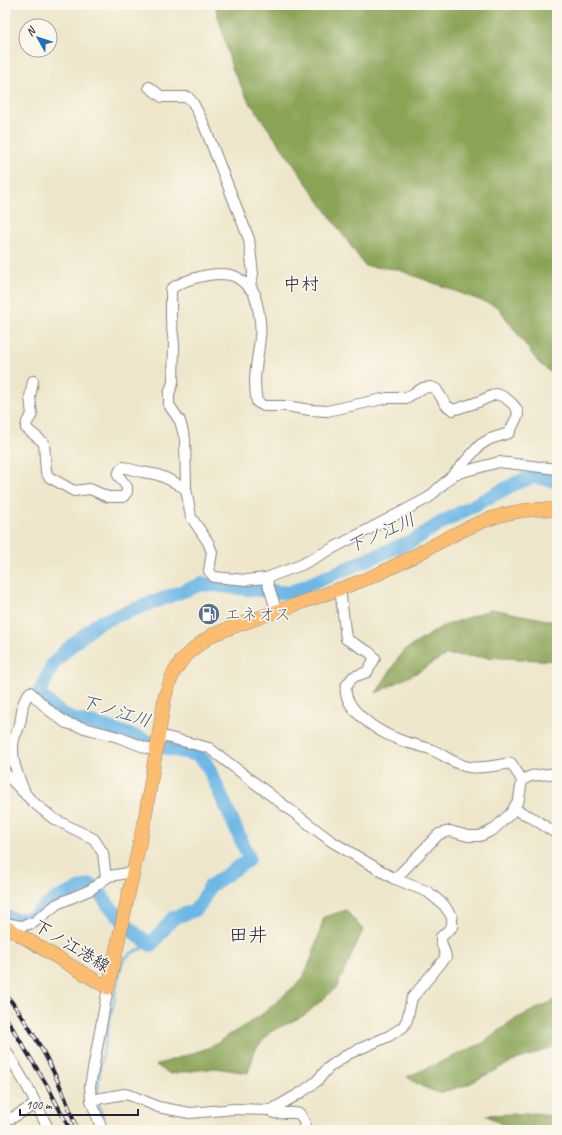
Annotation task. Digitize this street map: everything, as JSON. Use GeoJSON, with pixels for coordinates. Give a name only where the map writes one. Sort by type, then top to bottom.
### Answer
{"type":"FeatureCollection","features":[{"type":"Feature","properties":{"kind":"main road"},"geometry":{"type":"LineString","coordinates":[[159,735],[168,686],[175,670],[188,653],[212,636],[275,606],[340,588],[391,568],[467,528],[491,518],[523,510],[557,510]]}},
{"type":"Feature","properties":{"kind":"main road","name":"下ノ江港線"},"geometry":{"type":"LineString","coordinates":[[5,925],[108,988],[134,872],[159,735]]}},
{"type":"Feature","properties":{"kind":"street"},"geometry":{"type":"LineString","coordinates":[[149,87],[162,97],[188,97],[199,113],[249,239],[253,274],[250,285],[255,294],[261,335],[255,364],[257,402],[260,405],[286,406],[326,411],[387,398],[406,398],[423,388],[432,387],[436,389],[446,405],[453,410],[478,402],[496,394],[504,397],[515,407],[518,416],[509,433],[483,443],[453,475],[426,500],[301,565],[267,579],[246,580],[212,576],[209,568],[212,552],[208,542],[191,517],[186,489],[185,439],[180,420],[169,405],[169,394],[173,382],[174,364],[174,344],[170,307],[171,289],[178,283],[189,279],[226,275],[234,276],[255,294]]}},
{"type":"Feature","properties":{"kind":"street"},"geometry":{"type":"LineString","coordinates":[[33,381],[30,397],[32,416],[27,422],[26,428],[44,443],[46,472],[49,477],[74,491],[90,489],[108,497],[123,497],[127,492],[127,487],[118,475],[120,470],[124,467],[140,473],[168,478],[186,489]]}},
{"type":"Feature","properties":{"kind":"street"},"geometry":{"type":"LineString","coordinates":[[453,475],[499,462],[557,469]]}},
{"type":"Feature","properties":{"kind":"street"},"geometry":{"type":"LineString","coordinates":[[267,579],[275,606]]}},
{"type":"Feature","properties":{"kind":"street"},"geometry":{"type":"LineString","coordinates":[[340,588],[345,638],[370,652],[375,658],[367,672],[352,677],[346,686],[347,698],[356,712],[379,730],[394,738],[429,749],[468,767],[485,767],[511,762],[522,780],[519,799],[514,809],[493,830],[480,836],[468,836],[450,831],[439,834],[395,879]]}},
{"type":"Feature","properties":{"kind":"street"},"geometry":{"type":"LineString","coordinates":[[26,795],[16,772],[13,750],[14,736],[19,727],[24,699],[30,692],[50,712],[66,723],[118,737],[157,751]]}},
{"type":"Feature","properties":{"kind":"street"},"geometry":{"type":"LineString","coordinates":[[96,1100],[114,1095],[129,1095],[158,1107],[190,1113],[235,1109],[271,1110],[302,1092],[317,1081],[328,1068],[348,1054],[389,1036],[403,1027],[407,1020],[412,998],[446,957],[445,949],[440,942],[441,937],[452,927],[452,917],[444,905],[428,892],[395,879],[331,841],[209,748],[159,735]]}},
{"type":"Feature","properties":{"kind":"street"},"geometry":{"type":"LineString","coordinates":[[5,773],[26,795],[54,819],[94,839],[103,853],[106,878]]}},
{"type":"Feature","properties":{"kind":"street"},"geometry":{"type":"LineString","coordinates":[[522,780],[530,776],[557,773]]}},
{"type":"Feature","properties":{"kind":"street"},"geometry":{"type":"LineString","coordinates":[[514,809],[531,817],[557,834]]}},
{"type":"Feature","properties":{"kind":"street"},"geometry":{"type":"LineString","coordinates":[[5,925],[21,926],[33,923],[57,904],[93,888],[106,878],[134,872]]}},
{"type":"Feature","properties":{"kind":"street"},"geometry":{"type":"LineString","coordinates":[[102,1130],[96,1100],[90,1086],[91,1073],[108,988]]}},
{"type":"Feature","properties":{"kind":"street"},"geometry":{"type":"LineString","coordinates":[[5,1049],[36,1104],[48,1130]]}},
{"type":"Feature","properties":{"kind":"street"},"geometry":{"type":"LineString","coordinates":[[5,1117],[12,1118],[36,1104]]}},
{"type":"Feature","properties":{"kind":"street"},"geometry":{"type":"LineString","coordinates":[[271,1110],[272,1112],[278,1114],[294,1112],[300,1114],[305,1123],[303,1130]]}},
{"type":"Feature","properties":{"kind":"green space"},"geometry":{"type":"Polygon","coordinates":[[[215,5],[501,5],[508,11],[514,5],[557,5],[557,378],[538,362],[498,307],[396,269],[365,266],[248,100],[232,68],[215,5]]]}},
{"type":"Feature","properties":{"kind":"green space"},"geometry":{"type":"Polygon","coordinates":[[[492,609],[557,622],[557,661],[446,655],[416,673],[376,693],[402,652],[441,627],[492,609]]]}},
{"type":"Feature","properties":{"kind":"green space"},"geometry":{"type":"Polygon","coordinates":[[[346,910],[363,930],[337,987],[305,1015],[270,1032],[255,1050],[248,1073],[215,1068],[170,1074],[156,1065],[208,1048],[260,1016],[302,980],[312,957],[324,917],[346,910]]]}},
{"type":"Feature","properties":{"kind":"green space"},"geometry":{"type":"Polygon","coordinates":[[[557,999],[557,1046],[511,1062],[467,1085],[439,1093],[421,1086],[407,1077],[483,1043],[513,1020],[557,999]]]}},
{"type":"Feature","properties":{"kind":"green space"},"geometry":{"type":"Polygon","coordinates":[[[538,1113],[557,1118],[557,1130],[511,1130],[486,1115],[538,1113]]]}},
{"type":"Feature","properties":{"kind":"waterway","name":"下ノ江川"},"geometry":{"type":"LineString","coordinates":[[5,916],[17,920],[30,919],[54,900],[91,885],[98,889],[108,905],[136,934],[151,945],[173,918],[193,911],[200,905],[210,886],[247,861],[249,858],[209,769],[205,762],[197,755],[174,750],[103,726],[71,719],[59,712],[42,697],[40,691],[53,664],[66,650],[98,623],[202,584],[289,593],[414,540],[437,525],[518,482],[534,477],[557,481]]}},
{"type":"Feature","properties":{"kind":"waterway"},"geometry":{"type":"LineString","coordinates":[[97,1097],[100,1067],[122,963],[131,953],[151,945]]}},
{"type":"Feature","properties":{"kind":"waterway"},"geometry":{"type":"LineString","coordinates":[[98,1102],[107,1130]]}},
{"type":"Feature","properties":{"kind":"railway"},"geometry":{"type":"LineString","coordinates":[[5,993],[47,1058],[71,1112],[77,1130]]}},
{"type":"Feature","properties":{"kind":"railway"},"geometry":{"type":"LineString","coordinates":[[5,1016],[48,1087],[70,1130]]}},
{"type":"Feature","properties":{"kind":"place","name":"エネオス"},"geometry":{"type":"Point","coordinates":[209,614]}},
{"type":"Feature","properties":{"kind":"district","name":"中村"},"geometry":{"type":"Point","coordinates":[301,284]}},
{"type":"Feature","properties":{"kind":"district","name":"田井"},"geometry":{"type":"Point","coordinates":[248,935]}}]}
